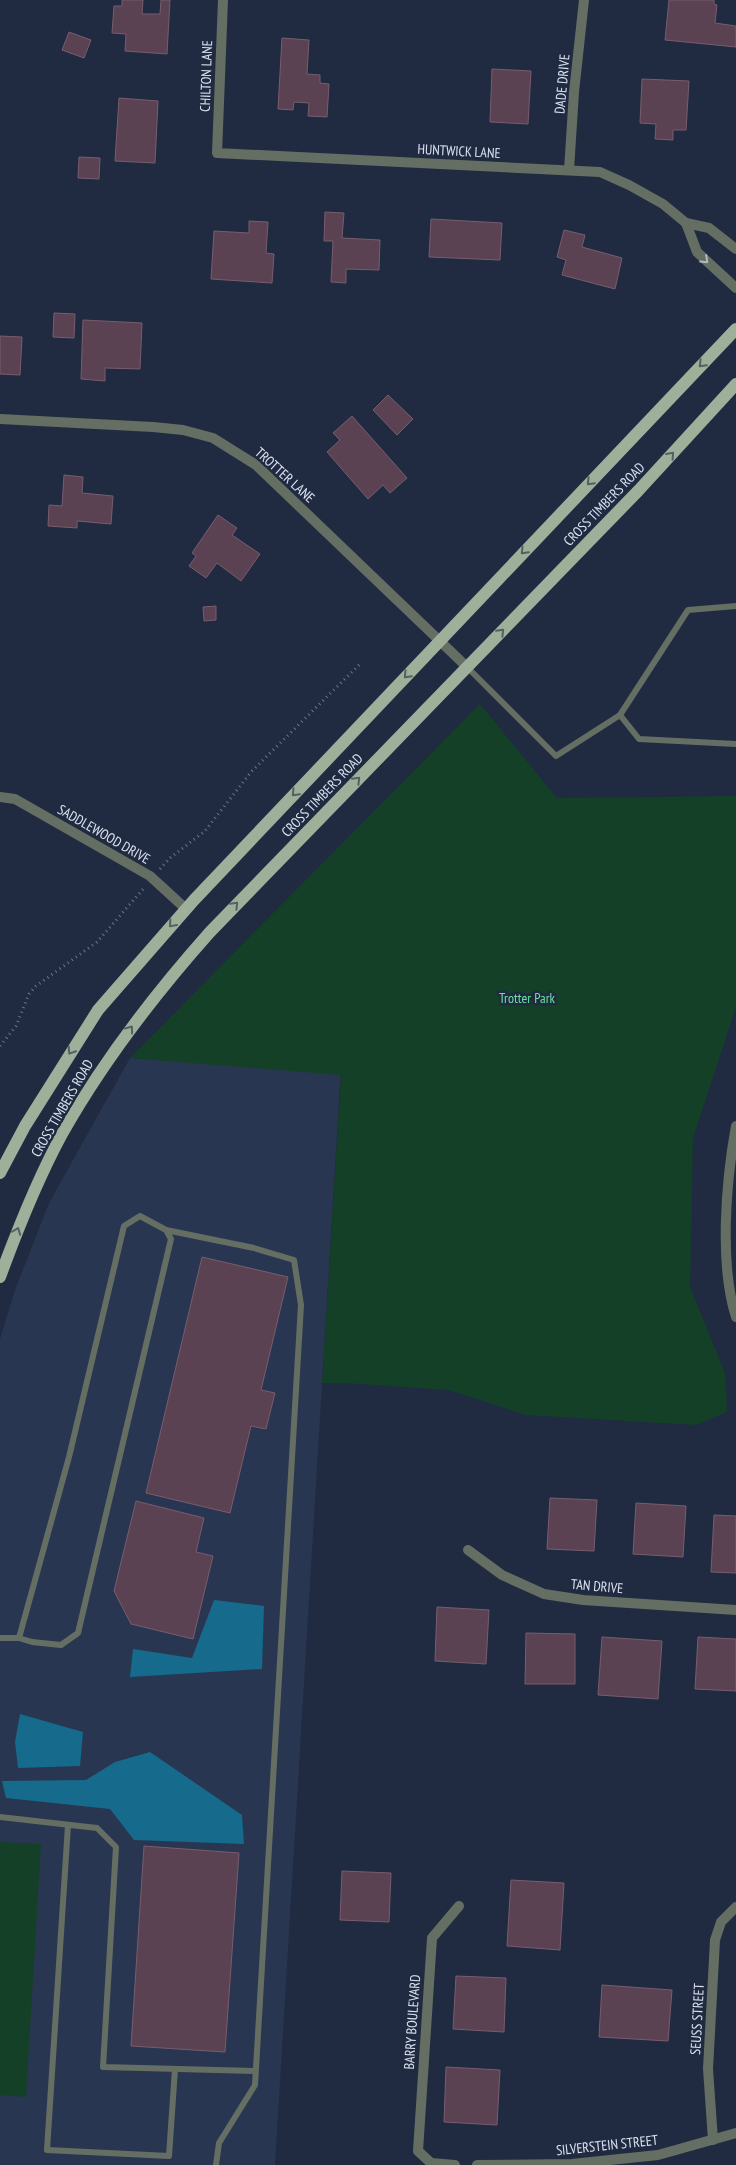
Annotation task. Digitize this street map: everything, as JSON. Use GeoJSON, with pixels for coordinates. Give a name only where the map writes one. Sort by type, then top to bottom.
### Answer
{"type":"FeatureCollection","features":[{"type":"Feature","properties":{"kind":"main road","name":"CROSS TIMBERS ROAD"},"geometry":{"type":"LineString","coordinates":[[0,1173],[25,1126],[98,1010],[186,909],[736,329]]}},
{"type":"Feature","properties":{"kind":"main road","name":"CROSS TIMBERS ROAD"},"geometry":{"type":"LineString","coordinates":[[0,1277],[25,1212],[62,1134],[105,1064],[167,980],[210,932],[638,491],[736,384]]}},
{"type":"Feature","properties":{"kind":"street","name":"CHILTON LANE"},"geometry":{"type":"LineString","coordinates":[[217,153],[223,0]]}},
{"type":"Feature","properties":{"kind":"street","name":"DADE DRIVE"},"geometry":{"type":"LineString","coordinates":[[569,170],[574,92],[584,0]]}},
{"type":"Feature","properties":{"kind":"street","name":"HUNTWICK LANE"},"geometry":{"type":"LineString","coordinates":[[217,153],[600,172],[629,185],[662,204],[686,223],[709,228],[736,249]]}},
{"type":"Feature","properties":{"kind":"street"},"geometry":{"type":"LineString","coordinates":[[686,223],[697,252],[736,288]]}},
{"type":"Feature","properties":{"kind":"street","name":"TROTTER LANE"},"geometry":{"type":"LineString","coordinates":[[0,419],[184,430],[212,438],[256,465],[467,667]]}},
{"type":"Feature","properties":{"kind":"street","name":"SADDLEWOOD DRIVE"},"geometry":{"type":"LineString","coordinates":[[0,798],[15,799],[153,878],[186,909]]}},
{"type":"Feature","properties":{"kind":"street"},"geometry":{"type":"LineString","coordinates":[[736,1126],[726,1211],[729,1295],[736,1317]]}},
{"type":"Feature","properties":{"kind":"street","name":"TAN DRIVE"},"geometry":{"type":"LineString","coordinates":[[468,1550],[502,1575],[544,1594],[583,1600],[736,1610]]}},
{"type":"Feature","properties":{"kind":"street","name":"BARRY BOULEVARD"},"geometry":{"type":"LineString","coordinates":[[455,2165],[431,2163],[418,2151],[432,1938],[459,1906]]}},
{"type":"Feature","properties":{"kind":"street","name":"SEUSS STREET"},"geometry":{"type":"LineString","coordinates":[[713,2140],[708,2070],[715,1940],[721,1922],[736,1907]]}},
{"type":"Feature","properties":{"kind":"street","name":"SILVERSTEIN STREET"},"geometry":{"type":"LineString","coordinates":[[477,2165],[557,2164],[658,2155],[736,2133]]}},
{"type":"Feature","properties":{"kind":"lane"},"geometry":{"type":"LineString","coordinates":[[467,667],[556,756],[620,715],[688,610],[736,606]]}},
{"type":"Feature","properties":{"kind":"lane"},"geometry":{"type":"LineString","coordinates":[[620,715],[639,739],[736,744]]}},
{"type":"Feature","properties":{"kind":"lane"},"geometry":{"type":"LineString","coordinates":[[19,1638],[69,1457],[124,1226],[140,1216],[166,1230],[254,1248],[294,1260],[301,1305],[254,2070],[255,2085],[219,2143],[216,2165]]}},
{"type":"Feature","properties":{"kind":"lane"},"geometry":{"type":"LineString","coordinates":[[0,1638],[19,1638],[32,1642],[61,1645],[78,1633],[171,1239],[166,1230]]}},
{"type":"Feature","properties":{"kind":"lane"},"geometry":{"type":"LineString","coordinates":[[0,1817],[97,1828],[116,1847],[103,2066],[254,2070]]}},
{"type":"Feature","properties":{"kind":"lane"},"geometry":{"type":"LineString","coordinates":[[68,1825],[47,2150],[169,2156],[175,2069]]}},
{"type":"Feature","properties":{"kind":"path"},"geometry":{"type":"LineString","coordinates":[[0,1046],[16,1026],[29,994],[36,986],[97,942],[170,858],[205,831],[251,772],[361,663]]}},
{"type":"Feature","properties":{"kind":"shaded area"},"geometry":{"type":"Polygon","coordinates":[[[130,1058],[250,1066],[341,1068],[275,2165],[0,2165],[0,1339],[15,1290],[49,1203],[130,1058]]]}},
{"type":"Feature","properties":{"kind":"shaded area"},"geometry":{"type":"Polygon","coordinates":[[[214,1600],[264,1606],[262,1669],[130,1677],[133,1649],[192,1658],[214,1600]]]}},
{"type":"Feature","properties":{"kind":"shaded area"},"geometry":{"type":"Polygon","coordinates":[[[20,1714],[83,1732],[80,1766],[18,1768],[15,1742],[20,1714]]]}},
{"type":"Feature","properties":{"kind":"shaded area"},"geometry":{"type":"Polygon","coordinates":[[[150,1752],[242,1815],[244,1844],[134,1840],[110,1809],[6,1798],[2,1781],[86,1780],[115,1762],[150,1752]]]}},
{"type":"Feature","properties":{"kind":"green space","name":"Trotter Park"},"geometry":{"type":"Polygon","coordinates":[[[480,704],[557,798],[736,796],[736,1007],[693,1138],[690,1287],[725,1373],[727,1412],[696,1425],[526,1415],[449,1390],[322,1383],[341,1075],[130,1058],[480,704]]]}},
{"type":"Feature","properties":{"kind":"green space"},"geometry":{"type":"Polygon","coordinates":[[[0,1842],[41,1844],[26,2097],[0,2095],[0,1842]]]}},
{"type":"Feature","properties":{"kind":"building"},"geometry":{"type":"Polygon","coordinates":[[[122,0],[143,0],[142,14],[160,14],[161,0],[170,0],[167,54],[125,51],[126,34],[112,33],[114,6],[122,6],[122,0]]]}},
{"type":"Feature","properties":{"kind":"building"},"geometry":{"type":"Polygon","coordinates":[[[669,0],[714,0],[714,4],[717,5],[715,23],[736,26],[736,47],[665,40],[669,0]]]}},
{"type":"Feature","properties":{"kind":"building"},"geometry":{"type":"Polygon","coordinates":[[[69,32],[91,40],[84,58],[62,50],[69,32]]]}},
{"type":"Feature","properties":{"kind":"building"},"geometry":{"type":"Polygon","coordinates":[[[282,38],[309,40],[307,74],[320,75],[320,83],[329,84],[327,117],[308,116],[309,103],[294,102],[293,110],[278,109],[282,38]]]}},
{"type":"Feature","properties":{"kind":"building"},"geometry":{"type":"Polygon","coordinates":[[[492,69],[531,71],[528,124],[490,122],[492,69]]]}},
{"type":"Feature","properties":{"kind":"building"},"geometry":{"type":"Polygon","coordinates":[[[642,79],[689,81],[686,130],[673,130],[673,140],[655,139],[656,124],[640,123],[642,79]]]}},
{"type":"Feature","properties":{"kind":"building"},"geometry":{"type":"Polygon","coordinates":[[[119,98],[158,101],[155,163],[115,161],[119,98]]]}},
{"type":"Feature","properties":{"kind":"building"},"geometry":{"type":"Polygon","coordinates":[[[79,157],[100,158],[99,179],[78,178],[79,157]]]}},
{"type":"Feature","properties":{"kind":"building"},"geometry":{"type":"Polygon","coordinates":[[[325,212],[344,213],[342,238],[380,240],[379,270],[346,269],[346,283],[331,282],[333,241],[324,241],[325,212]]]}},
{"type":"Feature","properties":{"kind":"building"},"geometry":{"type":"Polygon","coordinates":[[[431,219],[502,223],[500,260],[429,257],[431,219]]]}},
{"type":"Feature","properties":{"kind":"building"},"geometry":{"type":"Polygon","coordinates":[[[249,221],[268,222],[266,253],[274,254],[272,283],[211,279],[214,231],[249,233],[249,221]]]}},
{"type":"Feature","properties":{"kind":"building"},"geometry":{"type":"Polygon","coordinates":[[[564,230],[585,235],[582,247],[622,258],[615,289],[562,275],[566,260],[557,257],[564,230]]]}},
{"type":"Feature","properties":{"kind":"building"},"geometry":{"type":"Polygon","coordinates":[[[54,313],[75,314],[74,338],[53,337],[54,313]]]}},
{"type":"Feature","properties":{"kind":"building"},"geometry":{"type":"Polygon","coordinates":[[[83,320],[142,323],[140,369],[105,368],[105,381],[81,379],[83,320]]]}},
{"type":"Feature","properties":{"kind":"building"},"geometry":{"type":"Polygon","coordinates":[[[0,336],[22,337],[20,375],[0,374],[0,336]]]}},
{"type":"Feature","properties":{"kind":"building"},"geometry":{"type":"Polygon","coordinates":[[[388,395],[413,419],[397,435],[373,410],[388,395]]]}},
{"type":"Feature","properties":{"kind":"building"},"geometry":{"type":"Polygon","coordinates":[[[352,416],[407,478],[390,493],[383,485],[368,499],[327,452],[340,440],[333,433],[352,416]]]}},
{"type":"Feature","properties":{"kind":"building"},"geometry":{"type":"Polygon","coordinates":[[[64,475],[83,477],[82,493],[113,496],[111,524],[77,521],[77,528],[48,526],[49,505],[62,506],[64,475]]]}},
{"type":"Feature","properties":{"kind":"building"},"geometry":{"type":"Polygon","coordinates":[[[218,515],[237,528],[232,535],[260,554],[241,581],[217,563],[206,578],[189,566],[196,556],[192,553],[218,515]]]}},
{"type":"Feature","properties":{"kind":"building"},"geometry":{"type":"Polygon","coordinates":[[[216,606],[216,620],[204,621],[203,607],[216,606]]]}},
{"type":"Feature","properties":{"kind":"building"},"geometry":{"type":"Polygon","coordinates":[[[202,1257],[288,1277],[261,1390],[275,1393],[266,1429],[251,1426],[230,1513],[146,1493],[202,1257]]]}},
{"type":"Feature","properties":{"kind":"building"},"geometry":{"type":"Polygon","coordinates":[[[550,1498],[597,1500],[594,1551],[547,1549],[550,1498]]]}},
{"type":"Feature","properties":{"kind":"building"},"geometry":{"type":"Polygon","coordinates":[[[136,1501],[204,1518],[196,1552],[213,1556],[193,1639],[131,1624],[114,1591],[136,1501]]]}},
{"type":"Feature","properties":{"kind":"building"},"geometry":{"type":"Polygon","coordinates":[[[636,1503],[686,1506],[683,1557],[633,1554],[636,1503]]]}},
{"type":"Feature","properties":{"kind":"building"},"geometry":{"type":"Polygon","coordinates":[[[714,1515],[736,1516],[736,1573],[711,1572],[714,1515]]]}},
{"type":"Feature","properties":{"kind":"building"},"geometry":{"type":"Polygon","coordinates":[[[437,1607],[489,1610],[486,1664],[435,1661],[437,1607]]]}},
{"type":"Feature","properties":{"kind":"building"},"geometry":{"type":"Polygon","coordinates":[[[526,1633],[575,1634],[575,1684],[525,1684],[526,1633]]]}},
{"type":"Feature","properties":{"kind":"building"},"geometry":{"type":"Polygon","coordinates":[[[602,1637],[662,1641],[658,1699],[598,1695],[602,1637]]]}},
{"type":"Feature","properties":{"kind":"building"},"geometry":{"type":"Polygon","coordinates":[[[698,1637],[736,1639],[736,1691],[695,1689],[698,1637]]]}},
{"type":"Feature","properties":{"kind":"building"},"geometry":{"type":"Polygon","coordinates":[[[144,1846],[239,1853],[225,2052],[131,2046],[144,1846]]]}},
{"type":"Feature","properties":{"kind":"building"},"geometry":{"type":"Polygon","coordinates":[[[342,1871],[391,1873],[389,1922],[340,1920],[342,1871]]]}},
{"type":"Feature","properties":{"kind":"building"},"geometry":{"type":"Polygon","coordinates":[[[511,1880],[564,1883],[560,1950],[507,1946],[511,1880]]]}},
{"type":"Feature","properties":{"kind":"building"},"geometry":{"type":"Polygon","coordinates":[[[456,1976],[506,1978],[504,2032],[453,2029],[456,1976]]]}},
{"type":"Feature","properties":{"kind":"building"},"geometry":{"type":"Polygon","coordinates":[[[602,1985],[672,1990],[668,2041],[599,2037],[602,1985]]]}},
{"type":"Feature","properties":{"kind":"building"},"geometry":{"type":"Polygon","coordinates":[[[446,2067],[500,2070],[497,2125],[444,2122],[446,2067]]]}}]}
